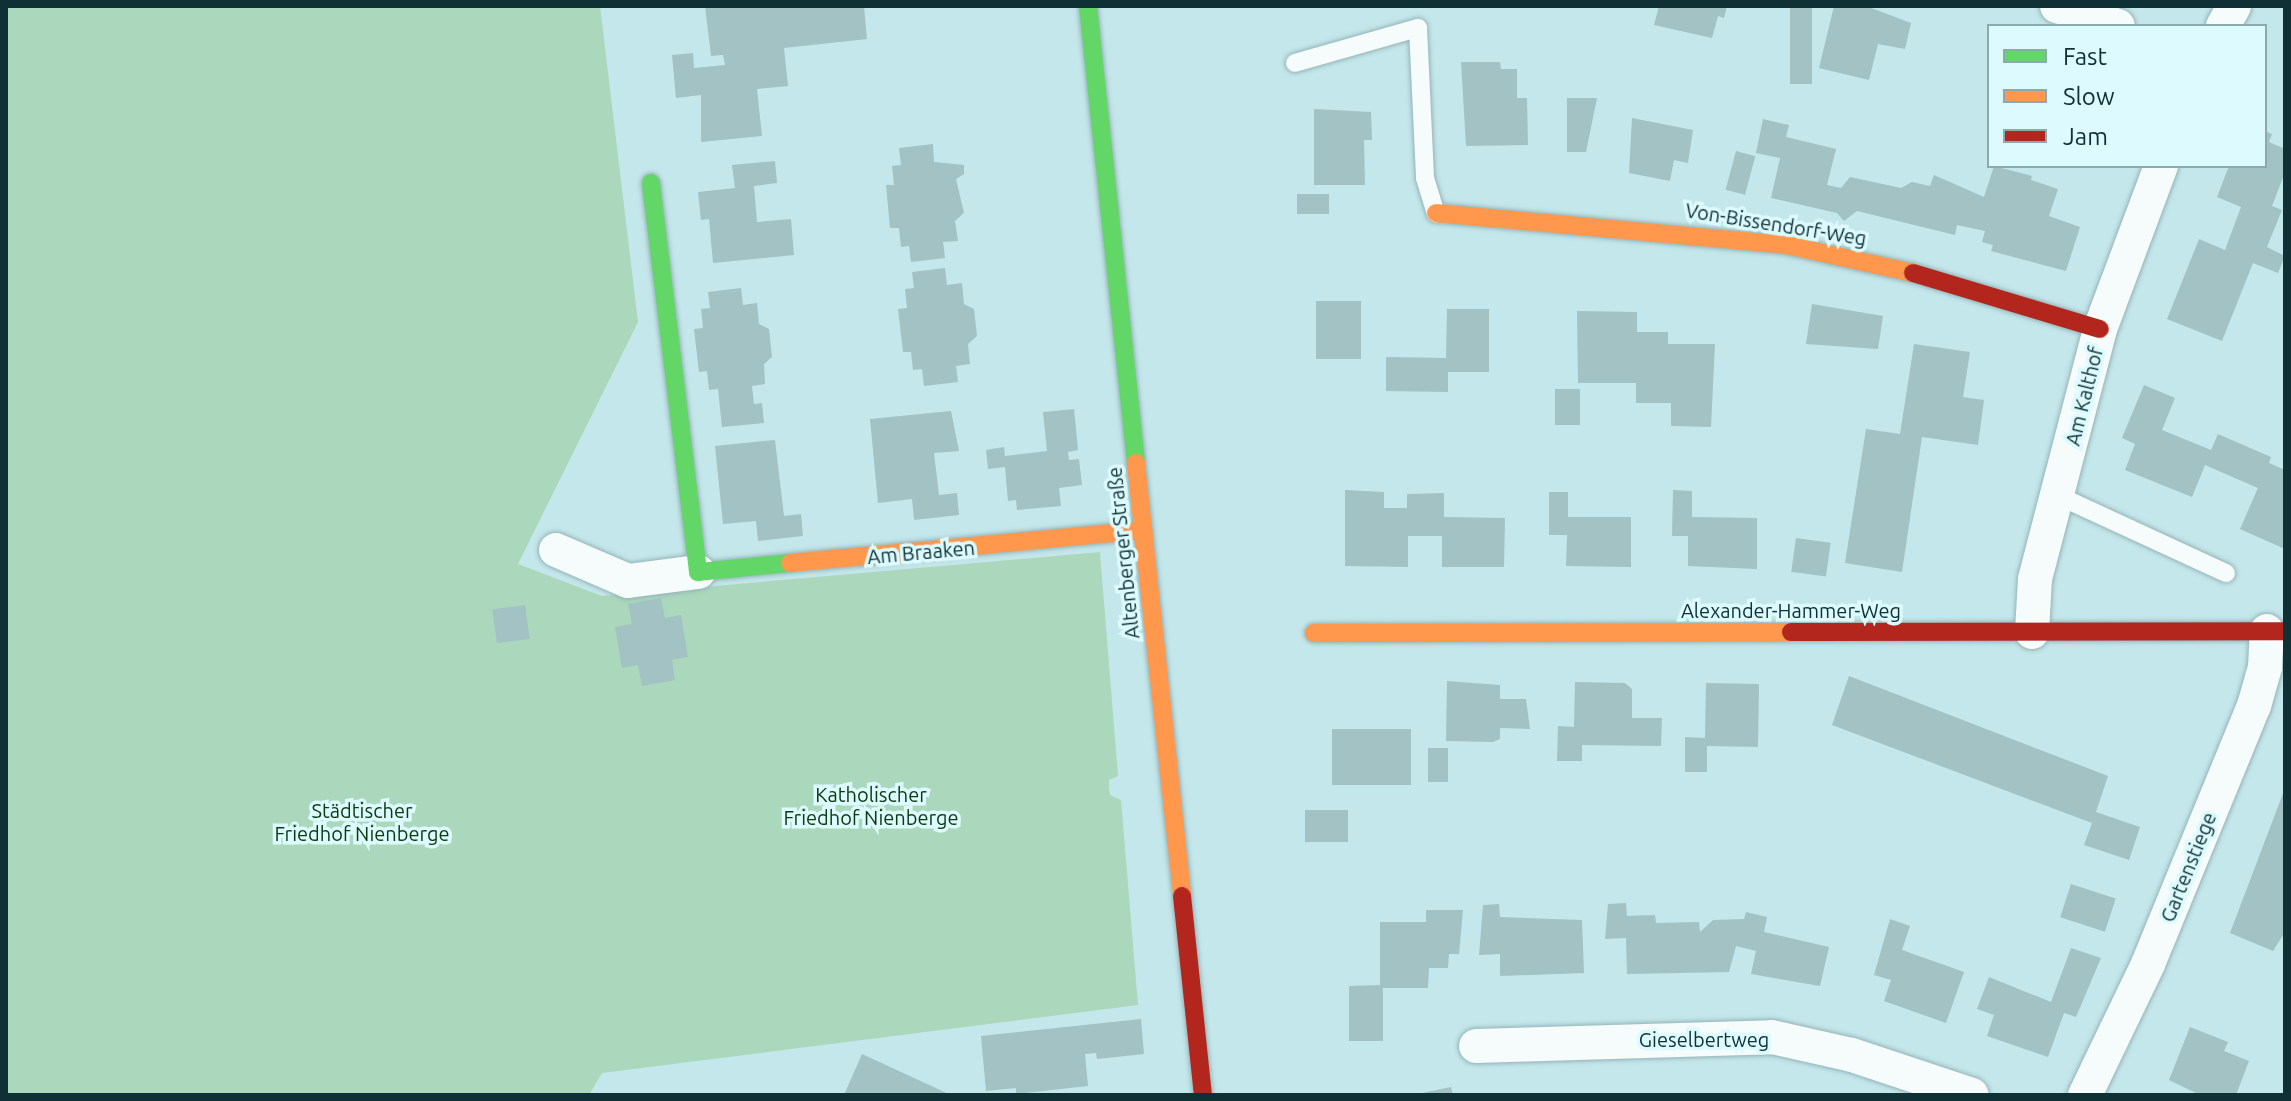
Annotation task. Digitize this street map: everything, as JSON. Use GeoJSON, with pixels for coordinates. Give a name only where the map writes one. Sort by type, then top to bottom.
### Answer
{"type":"FeatureCollection","features":[{"type":"Feature","properties":{"kind":"street","name":"Altenberger Straße"},"geometry":{"type":"LineString","coordinates":[[1088,6],[1203,1095]]}},
{"type":"Feature","properties":{"kind":"street"},"geometry":{"type":"LineString","coordinates":[[2057,6],[2112,24]]}},
{"type":"Feature","properties":{"kind":"street"},"geometry":{"type":"LineString","coordinates":[[2224,24],[2234,6]]}},
{"type":"Feature","properties":{"kind":"street","name":"Am Kalthof"},"geometry":{"type":"LineString","coordinates":[[2032,632],[2035,579],[2100,329],[2160,168]]}},
{"type":"Feature","properties":{"kind":"street"},"geometry":{"type":"LineString","coordinates":[[651,183],[698,572]]}},
{"type":"Feature","properties":{"kind":"street","name":"Von-Bissendorf-Weg"},"geometry":{"type":"LineString","coordinates":[[1436,213],[1696,233],[1786,245],[1955,283],[2100,329]]}},
{"type":"Feature","properties":{"kind":"street","name":"Am Braaken"},"geometry":{"type":"LineString","coordinates":[[556,550],[628,581],[1143,530]]}},
{"type":"Feature","properties":{"kind":"street","name":"Alexander-Hammer-Weg"},"geometry":{"type":"LineString","coordinates":[[1314,633],[2276,631]]}},
{"type":"Feature","properties":{"kind":"street","name":"Gartenstiege"},"geometry":{"type":"LineString","coordinates":[[2085,1095],[2148,964],[2254,706],[2276,631]]}},
{"type":"Feature","properties":{"kind":"street","name":"Gieselbertweg"},"geometry":{"type":"LineString","coordinates":[[1476,1046],[1772,1037],[1852,1055],[1972,1095]]}},
{"type":"Feature","properties":{"kind":"lane"},"geometry":{"type":"LineString","coordinates":[[1295,63],[1418,28],[1425,178],[1436,213]]}},
{"type":"Feature","properties":{"kind":"lane"},"geometry":{"type":"LineString","coordinates":[[2059,496],[2226,573]]}},
{"type":"Feature","properties":{"kind":"green space"},"geometry":{"type":"Polygon","coordinates":[[[6,6],[600,6],[638,322],[518,564],[602,596],[1100,552],[1118,776],[1109,780],[1109,788],[1110,795],[1121,800],[1138,1005],[602,1073],[589,1095],[6,1095],[6,6]]]}},
{"type":"Feature","properties":{"kind":"building"},"geometry":{"type":"Polygon","coordinates":[[[705,6],[864,6],[867,39],[784,48],[788,86],[757,89],[762,136],[701,142],[701,95],[676,98],[672,55],[693,53],[694,68],[725,65],[723,55],[711,56],[705,6]]]}},
{"type":"Feature","properties":{"kind":"building"},"geometry":{"type":"Polygon","coordinates":[[[1659,6],[1727,6],[1724,18],[1718,16],[1712,38],[1654,25],[1659,6]]]}},
{"type":"Feature","properties":{"kind":"building"},"geometry":{"type":"Polygon","coordinates":[[[1790,6],[1812,6],[1812,84],[1790,84],[1790,6]]]}},
{"type":"Feature","properties":{"kind":"building"},"geometry":{"type":"Polygon","coordinates":[[[1834,6],[1866,6],[1911,23],[1905,49],[1878,44],[1869,80],[1819,68],[1834,6]]]}},
{"type":"Feature","properties":{"kind":"building"},"geometry":{"type":"Polygon","coordinates":[[[1461,62],[1500,62],[1501,69],[1517,69],[1517,98],[1527,98],[1528,145],[1466,146],[1461,62]]]}},
{"type":"Feature","properties":{"kind":"building"},"geometry":{"type":"Polygon","coordinates":[[[1567,98],[1597,98],[1586,152],[1567,152],[1567,98]]]}},
{"type":"Feature","properties":{"kind":"building"},"geometry":{"type":"Polygon","coordinates":[[[1314,109],[1371,112],[1372,140],[1364,140],[1365,185],[1314,185],[1314,109]]]}},
{"type":"Feature","properties":{"kind":"building"},"geometry":{"type":"Polygon","coordinates":[[[1632,118],[1693,130],[1688,163],[1674,160],[1670,181],[1629,173],[1632,118]]]}},
{"type":"Feature","properties":{"kind":"building"},"geometry":{"type":"Polygon","coordinates":[[[1763,119],[1789,125],[1786,137],[1836,149],[1827,185],[1841,188],[1850,177],[1901,188],[1912,182],[1930,186],[1934,175],[1984,197],[1993,168],[2002,168],[2032,176],[2031,180],[2058,189],[2049,216],[2080,227],[2066,271],[1991,251],[1993,245],[1982,242],[1985,231],[1957,225],[1955,235],[1857,211],[1844,221],[1837,213],[1771,198],[1780,158],[1756,153],[1763,119]]]}},
{"type":"Feature","properties":{"kind":"building"},"geometry":{"type":"Polygon","coordinates":[[[2267,132],[2272,134],[2269,142],[2285,149],[2285,172],[2272,206],[2282,210],[2267,247],[2285,256],[2278,273],[2253,263],[2222,341],[2167,319],[2199,239],[2225,250],[2241,207],[2217,197],[2228,168],[2267,168],[2267,132]]]}},
{"type":"Feature","properties":{"kind":"building"},"geometry":{"type":"Polygon","coordinates":[[[933,144],[934,162],[964,165],[964,174],[956,179],[964,213],[955,221],[958,241],[943,242],[945,258],[911,262],[909,246],[901,247],[899,228],[890,228],[886,185],[894,185],[892,166],[901,165],[899,148],[933,144]]]}},
{"type":"Feature","properties":{"kind":"building"},"geometry":{"type":"Polygon","coordinates":[[[1736,151],[1755,156],[1745,195],[1726,190],[1736,151]]]}},
{"type":"Feature","properties":{"kind":"building"},"geometry":{"type":"Polygon","coordinates":[[[775,161],[777,183],[754,186],[757,222],[791,219],[794,255],[713,263],[709,219],[701,220],[698,192],[735,188],[732,165],[775,161]]]}},
{"type":"Feature","properties":{"kind":"building"},"geometry":{"type":"Polygon","coordinates":[[[1297,194],[1329,194],[1329,214],[1297,214],[1297,194]]]}},
{"type":"Feature","properties":{"kind":"building"},"geometry":{"type":"Polygon","coordinates":[[[945,268],[947,285],[962,283],[964,304],[974,309],[977,336],[968,344],[970,364],[956,366],[958,382],[924,386],[922,369],[913,370],[911,352],[903,352],[898,309],[907,308],[905,289],[914,288],[912,272],[945,268]]]}},
{"type":"Feature","properties":{"kind":"building"},"geometry":{"type":"Polygon","coordinates":[[[741,288],[743,305],[757,303],[759,324],[769,329],[772,357],[764,364],[765,384],[752,386],[754,404],[762,403],[764,423],[722,427],[718,389],[709,390],[707,371],[699,372],[694,329],[703,328],[701,309],[710,308],[708,292],[741,288]]]}},
{"type":"Feature","properties":{"kind":"building"},"geometry":{"type":"Polygon","coordinates":[[[1316,301],[1361,301],[1361,359],[1316,359],[1316,301]]]}},
{"type":"Feature","properties":{"kind":"building"},"geometry":{"type":"Polygon","coordinates":[[[1812,304],[1883,316],[1878,349],[1806,344],[1812,304]]]}},
{"type":"Feature","properties":{"kind":"building"},"geometry":{"type":"Polygon","coordinates":[[[1447,309],[1489,309],[1489,372],[1448,372],[1448,392],[1386,391],[1386,357],[1446,358],[1447,309]]]}},
{"type":"Feature","properties":{"kind":"building"},"geometry":{"type":"Polygon","coordinates":[[[1577,311],[1637,312],[1637,332],[1668,332],[1668,344],[1715,344],[1711,427],[1671,426],[1671,403],[1636,403],[1636,383],[1578,383],[1577,311]]]}},
{"type":"Feature","properties":{"kind":"building"},"geometry":{"type":"Polygon","coordinates":[[[1914,344],[1970,352],[1963,397],[1984,400],[1978,445],[1922,437],[1902,572],[1845,563],[1866,429],[1900,434],[1914,344]]]}},
{"type":"Feature","properties":{"kind":"building"},"geometry":{"type":"Polygon","coordinates":[[[2144,385],[2175,398],[2162,430],[2211,450],[2218,434],[2271,457],[2269,463],[2285,470],[2285,549],[2240,529],[2258,488],[2205,465],[2192,497],[2125,470],[2135,444],[2122,438],[2144,385]]]}},
{"type":"Feature","properties":{"kind":"building"},"geometry":{"type":"Polygon","coordinates":[[[1555,389],[1580,389],[1580,425],[1555,425],[1555,389]]]}},
{"type":"Feature","properties":{"kind":"building"},"geometry":{"type":"Polygon","coordinates":[[[1074,409],[1078,450],[1068,452],[1069,460],[1079,459],[1082,485],[1059,488],[1061,506],[1017,510],[1016,500],[1008,501],[1005,467],[988,469],[986,450],[1004,447],[1005,456],[1047,451],[1043,412],[1074,409]]]}},
{"type":"Feature","properties":{"kind":"building"},"geometry":{"type":"Polygon","coordinates":[[[951,411],[959,451],[934,453],[939,495],[957,493],[959,515],[914,520],[912,499],[878,503],[870,419],[951,411]]]}},
{"type":"Feature","properties":{"kind":"building"},"geometry":{"type":"Polygon","coordinates":[[[775,440],[784,516],[801,514],[803,536],[758,541],[756,521],[723,524],[715,446],[775,440]]]}},
{"type":"Feature","properties":{"kind":"building"},"geometry":{"type":"Polygon","coordinates":[[[1345,490],[1384,492],[1384,508],[1407,508],[1407,494],[1444,493],[1444,517],[1505,518],[1504,567],[1442,567],[1442,536],[1408,536],[1408,567],[1345,566],[1345,490]]]}},
{"type":"Feature","properties":{"kind":"building"},"geometry":{"type":"Polygon","coordinates":[[[1673,490],[1692,491],[1692,517],[1757,518],[1757,569],[1688,566],[1688,536],[1672,536],[1673,490]]]}},
{"type":"Feature","properties":{"kind":"building"},"geometry":{"type":"Polygon","coordinates":[[[1549,492],[1568,492],[1568,517],[1631,517],[1631,567],[1566,566],[1567,535],[1549,535],[1549,492]]]}},
{"type":"Feature","properties":{"kind":"building"},"geometry":{"type":"Polygon","coordinates":[[[1796,538],[1831,543],[1826,577],[1791,572],[1796,538]]]}},
{"type":"Feature","properties":{"kind":"building"},"geometry":{"type":"Polygon","coordinates":[[[661,598],[665,618],[681,615],[688,657],[672,660],[675,680],[642,686],[638,665],[622,668],[615,627],[632,624],[628,604],[661,598]]]}},
{"type":"Feature","properties":{"kind":"building"},"geometry":{"type":"Polygon","coordinates":[[[525,605],[530,639],[497,643],[492,610],[525,605]]]}},
{"type":"Feature","properties":{"kind":"building"},"geometry":{"type":"Polygon","coordinates":[[[1849,676],[2108,776],[2096,812],[2140,827],[2129,860],[2084,845],[2092,823],[1832,725],[1849,676]]]}},
{"type":"Feature","properties":{"kind":"building"},"geometry":{"type":"Polygon","coordinates":[[[1447,681],[1500,685],[1500,699],[1526,699],[1530,729],[1500,728],[1500,739],[1493,742],[1446,741],[1447,681]]]}},
{"type":"Feature","properties":{"kind":"building"},"geometry":{"type":"Polygon","coordinates":[[[1575,682],[1625,683],[1632,689],[1632,718],[1662,718],[1661,746],[1582,745],[1582,761],[1557,761],[1558,726],[1574,727],[1575,682]]]}},
{"type":"Feature","properties":{"kind":"building"},"geometry":{"type":"Polygon","coordinates":[[[1706,683],[1759,684],[1758,747],[1707,746],[1707,772],[1685,772],[1685,737],[1705,738],[1706,683]]]}},
{"type":"Feature","properties":{"kind":"building"},"geometry":{"type":"Polygon","coordinates":[[[1332,729],[1411,729],[1411,785],[1332,785],[1332,729]]]}},
{"type":"Feature","properties":{"kind":"building"},"geometry":{"type":"Polygon","coordinates":[[[1428,748],[1448,748],[1448,782],[1428,782],[1428,748]]]}},
{"type":"Feature","properties":{"kind":"building"},"geometry":{"type":"Polygon","coordinates":[[[2285,788],[2285,932],[2273,951],[2230,933],[2285,788]]]}},
{"type":"Feature","properties":{"kind":"building"},"geometry":{"type":"Polygon","coordinates":[[[1305,810],[1348,810],[1348,842],[1305,842],[1305,810]]]}},
{"type":"Feature","properties":{"kind":"building"},"geometry":{"type":"Polygon","coordinates":[[[2071,884],[2116,899],[2105,932],[2060,917],[2071,884]]]}},
{"type":"Feature","properties":{"kind":"building"},"geometry":{"type":"Polygon","coordinates":[[[1626,903],[1627,916],[1655,915],[1656,923],[1699,922],[1700,932],[1713,920],[1744,919],[1746,912],[1767,917],[1764,932],[1829,947],[1820,986],[1751,974],[1756,951],[1736,946],[1729,972],[1627,974],[1626,938],[1605,939],[1608,904],[1626,903]]]}},
{"type":"Feature","properties":{"kind":"building"},"geometry":{"type":"Polygon","coordinates":[[[1499,904],[1500,917],[1582,920],[1584,973],[1500,976],[1500,954],[1479,955],[1483,905],[1499,904]]]}},
{"type":"Feature","properties":{"kind":"building"},"geometry":{"type":"Polygon","coordinates":[[[1426,910],[1463,910],[1459,954],[1449,954],[1448,968],[1429,968],[1428,988],[1383,988],[1383,1041],[1349,1041],[1349,986],[1380,985],[1380,922],[1426,922],[1426,910]]]}},
{"type":"Feature","properties":{"kind":"building"},"geometry":{"type":"Polygon","coordinates":[[[1890,919],[1910,926],[1902,950],[1964,972],[1946,1023],[1884,1001],[1891,980],[1874,975],[1890,919]]]}},
{"type":"Feature","properties":{"kind":"building"},"geometry":{"type":"Polygon","coordinates":[[[2071,948],[2101,958],[2076,1017],[2064,1013],[2048,1057],[1987,1036],[1994,1015],[1977,1009],[1989,977],[2051,1002],[2071,948]]]}},
{"type":"Feature","properties":{"kind":"building"},"geometry":{"type":"Polygon","coordinates":[[[1141,1019],[1144,1054],[1097,1059],[1096,1053],[1085,1054],[1088,1086],[1016,1094],[1016,1088],[986,1091],[981,1036],[1141,1019]]]}},
{"type":"Feature","properties":{"kind":"building"},"geometry":{"type":"Polygon","coordinates":[[[2190,1027],[2228,1042],[2224,1051],[2249,1061],[2236,1095],[2200,1095],[2169,1080],[2190,1027]]]}},
{"type":"Feature","properties":{"kind":"building"},"geometry":{"type":"Polygon","coordinates":[[[862,1054],[951,1095],[844,1095],[862,1054]]]}},
{"type":"Feature","properties":{"kind":"building"},"geometry":{"type":"Polygon","coordinates":[[[1451,1087],[1453,1095],[1418,1095],[1418,1094],[1451,1087]]]}},
{"type":"Feature","properties":{"kind":"traffic: fast"},"geometry":{"type":"LineString","coordinates":[[1088,6],[1136,463]]}},
{"type":"Feature","properties":{"kind":"traffic: fast"},"geometry":{"type":"LineString","coordinates":[[651,183],[698,572],[790,563]]}},
{"type":"Feature","properties":{"kind":"traffic: slow"},"geometry":{"type":"LineString","coordinates":[[1436,213],[1786,245],[1913,273]]}},
{"type":"Feature","properties":{"kind":"traffic: slow"},"geometry":{"type":"LineString","coordinates":[[1136,463],[1182,896]]}},
{"type":"Feature","properties":{"kind":"traffic: slow"},"geometry":{"type":"LineString","coordinates":[[790,563],[1143,530]]}},
{"type":"Feature","properties":{"kind":"traffic: slow"},"geometry":{"type":"LineString","coordinates":[[1314,633],[1791,632]]}},
{"type":"Feature","properties":{"kind":"traffic: jam"},"geometry":{"type":"LineString","coordinates":[[1913,273],[2100,329]]}},
{"type":"Feature","properties":{"kind":"traffic: jam"},"geometry":{"type":"LineString","coordinates":[[1791,632],[2285,631]]}},
{"type":"Feature","properties":{"kind":"traffic: jam"},"geometry":{"type":"LineString","coordinates":[[1182,896],[1203,1095]]}},
{"type":"Feature","properties":{"kind":"park label","name":"Katholischer Friedhof Nienberge"},"geometry":{"type":"Point","coordinates":[871,806]}},
{"type":"Feature","properties":{"kind":"park label","name":"Städtischer Friedhof Nienberge"},"geometry":{"type":"Point","coordinates":[362,822]}}]}
